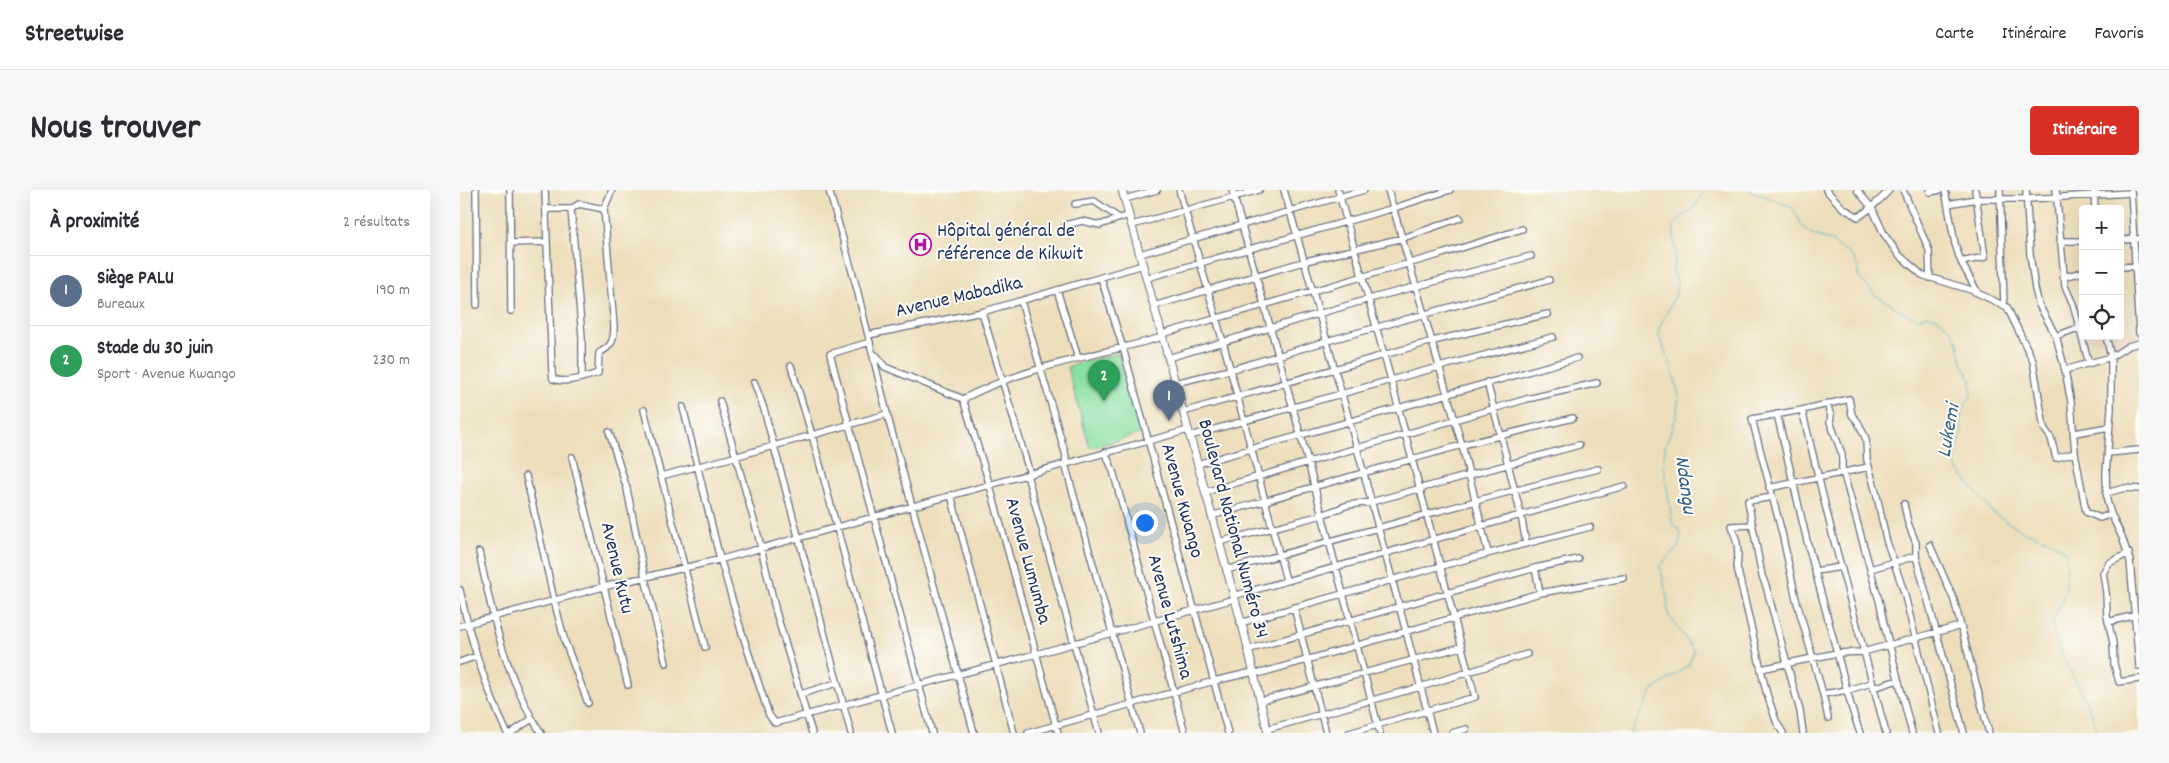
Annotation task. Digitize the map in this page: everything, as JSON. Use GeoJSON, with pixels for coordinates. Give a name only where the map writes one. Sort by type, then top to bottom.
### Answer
{"type":"FeatureCollection","features":[{"type":"Feature","properties":{"kind":"main road","name":"Boulevard National Numéro 34"},"geometry":{"type":"LineString","coordinates":[[1122,190],[1234,597],[1268,731]]}},
{"type":"Feature","properties":{"kind":"street"},"geometry":{"type":"LineString","coordinates":[[476,190],[477,305]]}},
{"type":"Feature","properties":{"kind":"street"},"geometry":{"type":"LineString","coordinates":[[510,190],[511,311]]}},
{"type":"Feature","properties":{"kind":"street"},"geometry":{"type":"LineString","coordinates":[[545,190],[553,379],[559,381],[582,378],[598,373],[598,353],[608,348],[614,338],[604,209],[612,190]]}},
{"type":"Feature","properties":{"kind":"street"},"geometry":{"type":"LineString","coordinates":[[829,190],[869,338],[887,414],[974,733]]}},
{"type":"Feature","properties":{"kind":"street"},"geometry":{"type":"LineString","coordinates":[[1125,199],[1157,190]]}},
{"type":"Feature","properties":{"kind":"street"},"geometry":{"type":"LineString","coordinates":[[1179,190],[1245,422],[1286,580]]}},
{"type":"Feature","properties":{"kind":"street"},"geometry":{"type":"LineString","coordinates":[[1232,190],[1301,435],[1380,733]]}},
{"type":"Feature","properties":{"kind":"street"},"geometry":{"type":"LineString","coordinates":[[1132,225],[1185,212],[1259,190]]}},
{"type":"Feature","properties":{"kind":"street"},"geometry":{"type":"LineString","coordinates":[[1284,190],[1306,261],[1433,733]]}},
{"type":"Feature","properties":{"kind":"street"},"geometry":{"type":"LineString","coordinates":[[1338,190],[1399,408],[1475,697],[1349,733]]}},
{"type":"Feature","properties":{"kind":"street"},"geometry":{"type":"LineString","coordinates":[[1140,254],[1364,190]]}},
{"type":"Feature","properties":{"kind":"street"},"geometry":{"type":"LineString","coordinates":[[1388,190],[1411,262],[1462,445],[1488,553]]}},
{"type":"Feature","properties":{"kind":"street"},"geometry":{"type":"LineString","coordinates":[[1147,278],[1346,222],[1450,190]]}},
{"type":"Feature","properties":{"kind":"street"},"geometry":{"type":"LineString","coordinates":[[1826,190],[1853,216],[1861,216],[1872,208],[1875,202],[1887,191]]}},
{"type":"Feature","properties":{"kind":"street"},"geometry":{"type":"LineString","coordinates":[[1857,190],[1872,208],[1884,234],[1898,254],[1922,274],[2004,304]]}},
{"type":"Feature","properties":{"kind":"street"},"geometry":{"type":"LineString","coordinates":[[1904,190],[1929,250],[1930,278]]}},
{"type":"Feature","properties":{"kind":"street"},"geometry":{"type":"LineString","coordinates":[[1930,190],[1930,192],[1940,190]]}},
{"type":"Feature","properties":{"kind":"street"},"geometry":{"type":"LineString","coordinates":[[1945,190],[1955,244],[1961,262],[1978,293]]}},
{"type":"Feature","properties":{"kind":"street"},"geometry":{"type":"LineString","coordinates":[[1961,262],[1985,257],[1975,190]]}},
{"type":"Feature","properties":{"kind":"street"},"geometry":{"type":"LineString","coordinates":[[2000,190],[2004,304],[2033,361],[2044,428],[2051,438],[2056,458],[2075,453]]}},
{"type":"Feature","properties":{"kind":"street"},"geometry":{"type":"LineString","coordinates":[[2026,190],[2030,254],[2035,289],[2039,305],[2056,336],[2065,370],[2075,432],[2075,453],[2086,512],[2100,518],[2111,514]]}},
{"type":"Feature","properties":{"kind":"street"},"geometry":{"type":"LineString","coordinates":[[2094,192],[2095,205]]}},
{"type":"Feature","properties":{"kind":"street"},"geometry":{"type":"LineString","coordinates":[[1948,204],[1976,199],[2027,199],[2057,193],[2131,192],[2137,252],[2139,333]]}},
{"type":"Feature","properties":{"kind":"street"},"geometry":{"type":"LineString","coordinates":[[2057,193],[2063,277],[2073,304],[2089,364]]}},
{"type":"Feature","properties":{"kind":"street"},"geometry":{"type":"LineString","coordinates":[[1075,204],[1094,201],[1119,218]]}},
{"type":"Feature","properties":{"kind":"street"},"geometry":{"type":"LineString","coordinates":[[546,210],[571,209],[579,204],[604,209]]}},
{"type":"Feature","properties":{"kind":"street"},"geometry":{"type":"LineString","coordinates":[[571,209],[582,338],[582,378]]}},
{"type":"Feature","properties":{"kind":"street"},"geometry":{"type":"LineString","coordinates":[[1065,224],[1082,221],[1100,225],[1129,215]]}},
{"type":"Feature","properties":{"kind":"street"},"geometry":{"type":"LineString","coordinates":[[1154,306],[1306,261],[1403,238],[1460,218]]}},
{"type":"Feature","properties":{"kind":"street"},"geometry":{"type":"LineString","coordinates":[[873,355],[885,367],[963,399],[1003,380],[1078,358],[1123,348],[1216,318],[1522,229]]}},
{"type":"Feature","properties":{"kind":"street"},"geometry":{"type":"LineString","coordinates":[[2060,241],[2079,241]]}},
{"type":"Feature","properties":{"kind":"street"},"geometry":{"type":"LineString","coordinates":[[511,243],[546,242]]}},
{"type":"Feature","properties":{"kind":"street"},"geometry":{"type":"LineString","coordinates":[[1168,358],[1369,299],[1531,256]]}},
{"type":"Feature","properties":{"kind":"street","name":"Avenue Mabadika"},"geometry":{"type":"LineString","coordinates":[[850,423],[830,354],[869,338],[982,312],[1143,265]]}},
{"type":"Feature","properties":{"kind":"street"},"geometry":{"type":"LineString","coordinates":[[2124,267],[2137,266]]}},
{"type":"Feature","properties":{"kind":"street"},"geometry":{"type":"LineString","coordinates":[[2063,277],[2079,273]]}},
{"type":"Feature","properties":{"kind":"street","name":"Avenue Kwango"},"geometry":{"type":"LineString","coordinates":[[1101,278],[1123,348],[1228,733]]}},
{"type":"Feature","properties":{"kind":"street"},"geometry":{"type":"LineString","coordinates":[[1175,384],[1549,280]]}},
{"type":"Feature","properties":{"kind":"street"},"geometry":{"type":"LineString","coordinates":[[1057,290],[1078,358]]}},
{"type":"Feature","properties":{"kind":"street"},"geometry":{"type":"LineString","coordinates":[[1021,301],[1039,370],[1066,456],[1065,464],[1140,733]]}},
{"type":"Feature","properties":{"kind":"street"},"geometry":{"type":"LineString","coordinates":[[982,312],[1003,380],[1099,733]]}},
{"type":"Feature","properties":{"kind":"street"},"geometry":{"type":"LineString","coordinates":[[1183,412],[1433,341],[1548,314]]}},
{"type":"Feature","properties":{"kind":"street"},"geometry":{"type":"LineString","coordinates":[[2056,336],[2078,328]]}},
{"type":"Feature","properties":{"kind":"street"},"geometry":{"type":"LineString","coordinates":[[460,626],[603,587],[722,559],[1147,441],[1245,422],[1440,366],[1553,337]]}},
{"type":"Feature","properties":{"kind":"street"},"geometry":{"type":"LineString","coordinates":[[2107,340],[2111,357],[2111,409],[2106,493],[2111,514],[2129,553],[2136,615],[2139,666]]}},
{"type":"Feature","properties":{"kind":"street"},"geometry":{"type":"LineString","coordinates":[[2065,370],[2111,357],[2128,346],[2139,343]]}},
{"type":"Feature","properties":{"kind":"street"},"geometry":{"type":"LineString","coordinates":[[1197,464],[1577,358]]}},
{"type":"Feature","properties":{"kind":"street"},"geometry":{"type":"LineString","coordinates":[[791,366],[812,434],[892,733]]}},
{"type":"Feature","properties":{"kind":"street"},"geometry":{"type":"LineString","coordinates":[[754,382],[851,733]]}},
{"type":"Feature","properties":{"kind":"street"},"geometry":{"type":"LineString","coordinates":[[1487,382],[1521,515],[1526,543]]}},
{"type":"Feature","properties":{"kind":"street"},"geometry":{"type":"LineString","coordinates":[[1204,492],[1546,394],[1597,383]]}},
{"type":"Feature","properties":{"kind":"street","name":"Avenue Lumumba"},"geometry":{"type":"LineString","coordinates":[[963,399],[990,486],[1058,733]]}},
{"type":"Feature","properties":{"kind":"street"},"geometry":{"type":"LineString","coordinates":[[1828,718],[1787,564],[1773,496],[1769,488],[1752,420],[1849,399],[1852,415],[1858,422],[1866,439],[1865,452],[1886,539],[1904,592],[1938,733]]}},
{"type":"Feature","properties":{"kind":"street"},"geometry":{"type":"LineString","coordinates":[[720,401],[776,612],[812,733]]}},
{"type":"Feature","properties":{"kind":"street"},"geometry":{"type":"LineString","coordinates":[[1828,403],[1830,422],[1842,454],[1841,464],[1845,473],[1912,733]]}},
{"type":"Feature","properties":{"kind":"street"},"geometry":{"type":"LineString","coordinates":[[684,407],[716,544],[722,559],[741,630],[769,715],[775,723],[920,686],[1113,633],[1195,610],[1286,580],[1624,486]]}},
{"type":"Feature","properties":{"kind":"street"},"geometry":{"type":"LineString","coordinates":[[644,410],[705,647]]}},
{"type":"Feature","properties":{"kind":"street"},"geometry":{"type":"LineString","coordinates":[[1802,410],[1863,652],[1886,733]]}},
{"type":"Feature","properties":{"kind":"street"},"geometry":{"type":"LineString","coordinates":[[661,476],[887,414]]}},
{"type":"Feature","properties":{"kind":"street"},"geometry":{"type":"LineString","coordinates":[[1777,414],[1837,654],[1860,733]]}},
{"type":"Feature","properties":{"kind":"street"},"geometry":{"type":"LineString","coordinates":[[1211,516],[1462,445],[1573,418]]}},
{"type":"Feature","properties":{"kind":"street"},"geometry":{"type":"LineString","coordinates":[[850,423],[932,733]]}},
{"type":"Feature","properties":{"kind":"street"},"geometry":{"type":"LineString","coordinates":[[2075,432],[2109,427]]}},
{"type":"Feature","properties":{"kind":"street"},"geometry":{"type":"LineString","coordinates":[[610,432],[627,489],[645,578],[666,664]]}},
{"type":"Feature","properties":{"kind":"street"},"geometry":{"type":"LineString","coordinates":[[1219,542],[1322,515],[1348,505],[1371,502],[1420,487],[1579,445]]}},
{"type":"Feature","properties":{"kind":"street"},"geometry":{"type":"LineString","coordinates":[[2108,453],[2139,450]]}},
{"type":"Feature","properties":{"kind":"street","name":"Avenue Lutshima"},"geometry":{"type":"LineString","coordinates":[[1105,452],[1113,471],[1185,733]]}},
{"type":"Feature","properties":{"kind":"street","name":"Avenue Kutu"},"geometry":{"type":"LineString","coordinates":[[572,457],[628,686]]}},
{"type":"Feature","properties":{"kind":"street"},"geometry":{"type":"LineString","coordinates":[[1769,488],[1869,467]]}},
{"type":"Feature","properties":{"kind":"street"},"geometry":{"type":"LineString","coordinates":[[1226,570],[1514,490],[1598,469]]}},
{"type":"Feature","properties":{"kind":"street"},"geometry":{"type":"LineString","coordinates":[[526,476],[565,642],[588,703]]}},
{"type":"Feature","properties":{"kind":"street"},"geometry":{"type":"LineString","coordinates":[[2106,493],[2125,488],[2139,488]]}},
{"type":"Feature","properties":{"kind":"street"},"geometry":{"type":"LineString","coordinates":[[951,495],[1014,733]]}},
{"type":"Feature","properties":{"kind":"street"},"geometry":{"type":"LineString","coordinates":[[1773,496],[1748,500],[1762,576],[1800,711],[1802,733]]}},
{"type":"Feature","properties":{"kind":"street"},"geometry":{"type":"LineString","coordinates":[[1904,504],[1908,523],[1916,543],[1916,556],[1964,733]]}},
{"type":"Feature","properties":{"kind":"street"},"geometry":{"type":"LineString","coordinates":[[1753,525],[1731,526],[1737,538],[1739,580],[1768,698],[1776,721],[1783,733]]}},
{"type":"Feature","properties":{"kind":"street"},"geometry":{"type":"LineString","coordinates":[[1240,623],[1488,553],[1590,527]]}},
{"type":"Feature","properties":{"kind":"street"},"geometry":{"type":"LineString","coordinates":[[1930,545],[1950,588],[1989,733]]}},
{"type":"Feature","properties":{"kind":"street"},"geometry":{"type":"LineString","coordinates":[[479,552],[493,616],[519,694],[541,733]]}},
{"type":"Feature","properties":{"kind":"street"},"geometry":{"type":"LineString","coordinates":[[2129,553],[2110,562],[2103,573],[2108,622],[2119,682],[2139,679]]}},
{"type":"Feature","properties":{"kind":"street"},"geometry":{"type":"LineString","coordinates":[[1870,569],[1894,563],[1902,558],[1916,556]]}},
{"type":"Feature","properties":{"kind":"street"},"geometry":{"type":"LineString","coordinates":[[1247,650],[1535,568],[1578,559]]}},
{"type":"Feature","properties":{"kind":"street"},"geometry":{"type":"LineString","coordinates":[[1816,571],[1841,567]]}},
{"type":"Feature","properties":{"kind":"street"},"geometry":{"type":"LineString","coordinates":[[1535,568],[1540,593]]}},
{"type":"Feature","properties":{"kind":"street"},"geometry":{"type":"LineString","coordinates":[[1028,733],[1214,681],[1253,672],[1261,673],[1540,593],[1624,578]]}},
{"type":"Feature","properties":{"kind":"street"},"geometry":{"type":"LineString","coordinates":[[460,590],[487,688],[509,733],[532,719]]}},
{"type":"Feature","properties":{"kind":"street"},"geometry":{"type":"LineString","coordinates":[[1294,607],[1326,733]]}},
{"type":"Feature","properties":{"kind":"street"},"geometry":{"type":"LineString","coordinates":[[2108,622],[2136,615]]}},
{"type":"Feature","properties":{"kind":"street"},"geometry":{"type":"LineString","coordinates":[[1761,669],[1837,654],[1863,652],[1960,626]]}},
{"type":"Feature","properties":{"kind":"street"},"geometry":{"type":"LineString","coordinates":[[1260,701],[1462,647]]}},
{"type":"Feature","properties":{"kind":"street"},"geometry":{"type":"LineString","coordinates":[[1268,731],[1321,714],[1469,673],[1527,654]]}},
{"type":"Feature","properties":{"kind":"street"},"geometry":{"type":"LineString","coordinates":[[460,662],[477,656]]}},
{"type":"Feature","properties":{"kind":"street"},"geometry":{"type":"LineString","coordinates":[[1823,694],[1898,680]]}},
{"type":"Feature","properties":{"kind":"street"},"geometry":{"type":"LineString","coordinates":[[801,694],[837,683]]}},
{"type":"Feature","properties":{"kind":"street"},"geometry":{"type":"LineString","coordinates":[[1452,733],[1466,729]]}},
{"type":"Feature","properties":{"kind":"green space"},"geometry":{"type":"Polygon","coordinates":[[[1118,353],[1140,434],[1090,448],[1067,367],[1118,353]]]}},
{"type":"Feature","properties":{"kind":"waterway","name":"Ndangu"},"geometry":{"type":"LineString","coordinates":[[1630,733],[1653,690],[1689,665],[1694,651],[1668,614],[1667,597],[1660,566],[1679,546],[1681,533],[1672,522],[1664,467],[1665,446],[1676,418],[1679,395],[1671,366],[1659,336],[1659,328],[1676,294],[1677,283],[1673,271],[1676,255],[1673,226],[1698,203],[1703,190]]}},
{"type":"Feature","properties":{"kind":"waterway","name":"Lukemi"},"geometry":{"type":"LineString","coordinates":[[1749,190],[1792,207],[1803,227],[1810,233],[1832,241],[1849,253],[1858,266],[1858,276],[1874,294],[1906,314],[1919,319],[1926,315],[1937,318],[1951,329],[1958,343],[1962,363],[1971,380],[1971,395],[1962,411],[1960,423],[1962,433],[1956,452],[1955,466],[1993,513],[2024,532],[2051,541],[2066,551],[2067,571],[2065,588],[2052,623],[2060,650],[2088,704],[2095,725],[2095,733]]}},
{"type":"Feature","properties":{"kind":"place","name":"Hôpital général de référence de Kikwit"},"geometry":{"type":"Point","coordinates":[921,244]}},
{"type":"Feature","properties":{"kind":"place","name":"Stade du 30 juin"},"geometry":{"type":"Point","coordinates":[1104,401]}},
{"type":"Feature","properties":{"kind":"place","name":"Siège PALU"},"geometry":{"type":"Point","coordinates":[1169,421]}}]}
